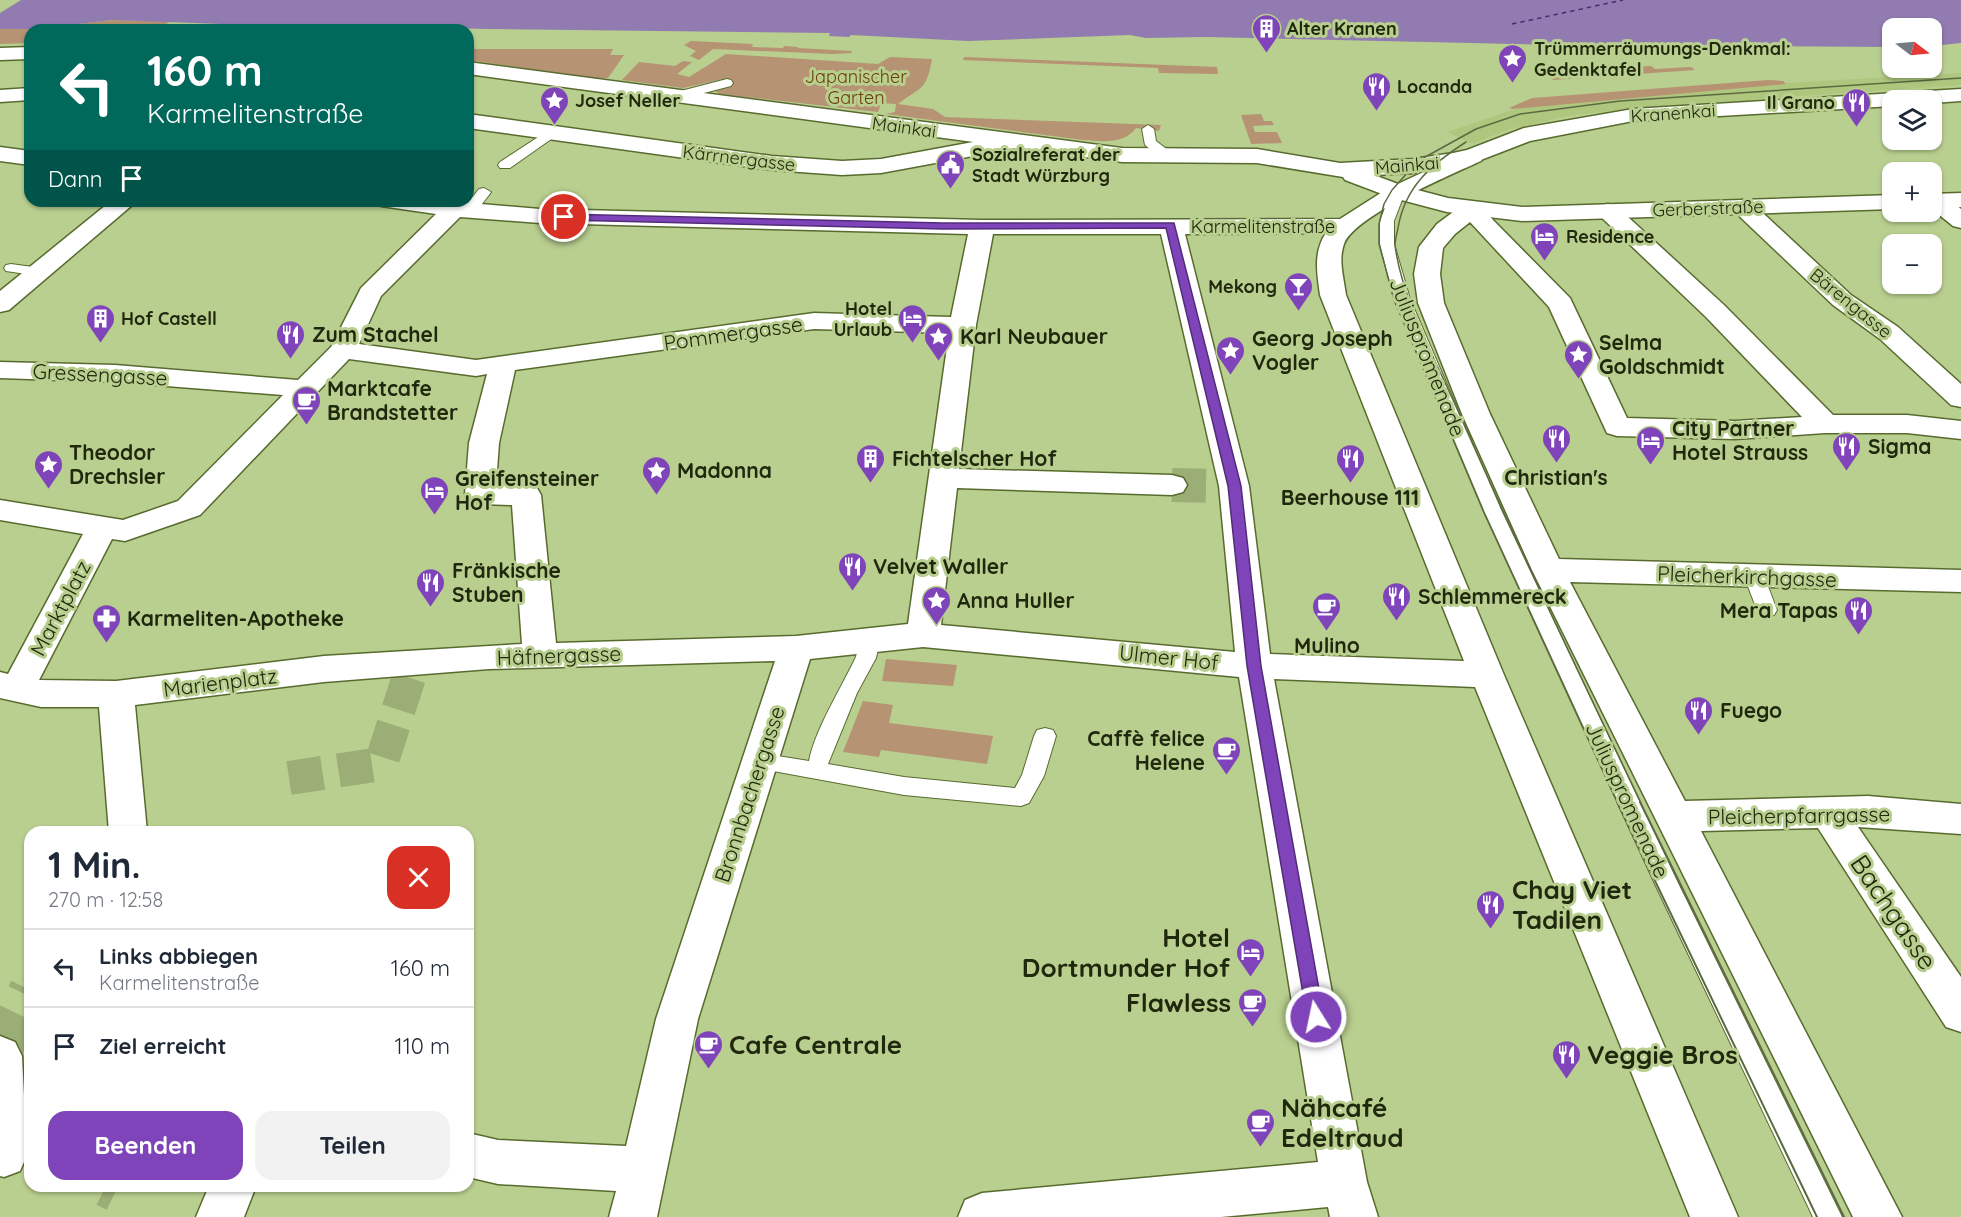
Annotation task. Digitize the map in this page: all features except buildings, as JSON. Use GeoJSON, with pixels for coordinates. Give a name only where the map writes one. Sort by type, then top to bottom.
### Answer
{"type":"FeatureCollection","features":[{"type":"Feature","properties":{"kind":"street"},"geometry":{"type":"LineString","coordinates":[[0,54],[24,52]]}},
{"type":"Feature","properties":{"kind":"street","name":"Mainkai"},"geometry":{"type":"LineString","coordinates":[[474,69],[1122,155],[1257,156],[1340,170],[1398,192]]}},
{"type":"Feature","properties":{"kind":"street"},"geometry":{"type":"LineString","coordinates":[[1,96],[24,94]]}},
{"type":"Feature","properties":{"kind":"street","name":"Kranenkai"},"geometry":{"type":"LineString","coordinates":[[1398,192],[1473,156],[1524,135],[1633,115],[1961,95]]}},
{"type":"Feature","properties":{"kind":"street","name":"Kärrnergasse"},"geometry":{"type":"LineString","coordinates":[[474,122],[772,163],[842,168],[881,166],[1011,142]]}},
{"type":"Feature","properties":{"kind":"street"},"geometry":{"type":"LineString","coordinates":[[0,154],[24,157]]}},
{"type":"Feature","properties":{"kind":"street","name":"Mainkai"},"geometry":{"type":"LineString","coordinates":[[1340,170],[1413,166],[1473,156]]}},
{"type":"Feature","properties":{"kind":"street","name":"Gerberstraße"},"geometry":{"type":"LineString","coordinates":[[1473,156],[1445,176],[1445,188],[1450,194],[1475,207],[1522,214]]}},
{"type":"Feature","properties":{"kind":"street"},"geometry":{"type":"LineString","coordinates":[[1398,192],[1345,226],[1332,242],[1333,295],[1486,675],[1714,1217]]}},
{"type":"Feature","properties":{"kind":"street","name":"Gerberstraße"},"geometry":{"type":"LineString","coordinates":[[1398,192],[1472,209],[1522,214],[1882,202]]}},
{"type":"Feature","properties":{"kind":"street"},"geometry":{"type":"LineString","coordinates":[[1942,200],[1961,200]]}},
{"type":"Feature","properties":{"kind":"street"},"geometry":{"type":"LineString","coordinates":[[1942,206],[1961,221]]}},
{"type":"Feature","properties":{"kind":"street"},"geometry":{"type":"LineString","coordinates":[[0,304],[118,207]]}},
{"type":"Feature","properties":{"kind":"street","name":"Karmelitenstraße"},"geometry":{"type":"LineString","coordinates":[[437,207],[540,216],[981,227],[1345,226]]}},
{"type":"Feature","properties":{"kind":"street","name":"Bärengasse"},"geometry":{"type":"LineString","coordinates":[[1743,207],[1842,300],[1889,333],[1961,399]]}},
{"type":"Feature","properties":{"kind":"street"},"geometry":{"type":"LineString","coordinates":[[1472,209],[1484,225],[1561,304],[1617,427],[1735,430],[1825,423],[1907,424],[1961,430]]}},
{"type":"Feature","properties":{"kind":"street","name":"Juliuspromenade"},"geometry":{"type":"LineString","coordinates":[[1472,209],[1446,229],[1431,247],[1427,288],[1431,303],[1476,414],[1548,570],[1878,1217]]}},
{"type":"Feature","properties":{"kind":"street"},"geometry":{"type":"LineString","coordinates":[[0,510],[114,529],[189,508],[262,440],[306,389],[344,350],[370,293],[461,210]]}},
{"type":"Feature","properties":{"kind":"street"},"geometry":{"type":"LineString","coordinates":[[1608,211],[1715,311],[1825,423]]}},
{"type":"Feature","properties":{"kind":"street"},"geometry":{"type":"LineString","coordinates":[[982,1217],[1349,1199],[1254,666],[1227,486],[1171,225]]}},
{"type":"Feature","properties":{"kind":"street"},"geometry":{"type":"LineString","coordinates":[[796,648],[923,635],[963,325],[981,227]]}},
{"type":"Feature","properties":{"kind":"street","name":"Pommergasse"},"geometry":{"type":"LineString","coordinates":[[344,350],[476,368],[814,321],[963,325]]}},
{"type":"Feature","properties":{"kind":"street"},"geometry":{"type":"LineString","coordinates":[[503,363],[484,443],[480,494],[526,495],[540,655]]}},
{"type":"Feature","properties":{"kind":"street","name":"Gressengasse"},"geometry":{"type":"LineString","coordinates":[[0,370],[202,375],[306,389]]}},
{"type":"Feature","properties":{"kind":"street"},"geometry":{"type":"LineString","coordinates":[[945,478],[1172,485]]}},
{"type":"Feature","properties":{"kind":"street","name":"Marktplatz"},"geometry":{"type":"LineString","coordinates":[[19,689],[114,529]]}},
{"type":"Feature","properties":{"kind":"street","name":"Pleicherkirchgasse"},"geometry":{"type":"LineString","coordinates":[[1548,570],[1754,576],[1956,590]]}},
{"type":"Feature","properties":{"kind":"street","name":"Ulmer Hof"},"geometry":{"type":"LineString","coordinates":[[923,635],[1254,666],[1486,675]]}},
{"type":"Feature","properties":{"kind":"street","name":"Häfnergasse"},"geometry":{"type":"LineString","coordinates":[[324,669],[412,669],[478,658],[540,655],[796,648]]}},
{"type":"Feature","properties":{"kind":"street","name":"Bronnbachergasse"},"geometry":{"type":"LineString","coordinates":[[633,1217],[677,1019],[796,648]]}},
{"type":"Feature","properties":{"kind":"street","name":"Marienplatz"},"geometry":{"type":"LineString","coordinates":[[19,689],[116,694],[324,669]]}},
{"type":"Feature","properties":{"kind":"street"},"geometry":{"type":"LineString","coordinates":[[116,694],[127,826]]}},
{"type":"Feature","properties":{"kind":"street","name":"Bachgasse"},"geometry":{"type":"LineString","coordinates":[[1827,811],[1961,1013]]}},
{"type":"Feature","properties":{"kind":"street","name":"Pleicherpfarrgasse"},"geometry":{"type":"LineString","coordinates":[[1674,818],[1868,811],[1961,819]]}},
{"type":"Feature","properties":{"kind":"street"},"geometry":{"type":"LineString","coordinates":[[0,1056],[11,1158]]}},
{"type":"Feature","properties":{"kind":"street"},"geometry":{"type":"LineString","coordinates":[[474,1156],[498,1162],[642,1170]]}},
{"type":"Feature","properties":{"kind":"street"},"geometry":{"type":"LineString","coordinates":[[220,1217],[230,1192]]}},
{"type":"Feature","properties":{"kind":"lane"},"geometry":{"type":"LineString","coordinates":[[677,96],[727,83]]}},
{"type":"Feature","properties":{"kind":"lane"},"geometry":{"type":"LineString","coordinates":[[1148,129],[1150,142],[1168,157]]}},
{"type":"Feature","properties":{"kind":"lane"},"geometry":{"type":"LineString","coordinates":[[505,165],[552,132]]}},
{"type":"Feature","properties":{"kind":"lane"},"geometry":{"type":"LineString","coordinates":[[474,200],[484,192]]}},
{"type":"Feature","properties":{"kind":"lane","name":"Juliuspromenade"},"geometry":{"type":"LineString","coordinates":[[1398,192],[1387,221],[1387,244],[1402,299],[1498,523],[1667,884],[1828,1217]]}},
{"type":"Feature","properties":{"kind":"lane"},"geometry":{"type":"LineString","coordinates":[[461,210],[465,207]]}},
{"type":"Feature","properties":{"kind":"lane"},"geometry":{"type":"LineString","coordinates":[[11,268],[40,272]]}},
{"type":"Feature","properties":{"kind":"lane"},"geometry":{"type":"LineString","coordinates":[[1754,576],[1767,610]]}},
{"type":"Feature","properties":{"kind":"lane"},"geometry":{"type":"LineString","coordinates":[[819,760],[847,693],[866,658],[870,639]]}},
{"type":"Feature","properties":{"kind":"lane"},"geometry":{"type":"LineString","coordinates":[[759,761],[904,786],[1021,796],[1033,776],[1045,736]]}},
{"type":"Feature","properties":{"kind":"shaded area"},"geometry":{"type":"Polygon","coordinates":[[[21,0],[1961,0],[1961,43],[1942,45],[1942,18],[1882,18],[1882,47],[1558,45],[1205,37],[1146,38],[1130,35],[968,41],[829,36],[830,33],[474,29],[474,24],[223,24],[112,20],[79,24],[24,24],[24,29],[0,29],[0,13],[21,0]]]}},
{"type":"Feature","properties":{"kind":"shaded area"},"geometry":{"type":"Polygon","coordinates":[[[1961,73],[1961,85],[1632,108],[1569,116],[1510,129],[1472,144],[1448,132],[1521,107],[1785,83],[1882,77],[1942,78],[1942,74],[1961,73]]]}},
{"type":"Feature","properties":{"kind":"green space"},"geometry":{"type":"Polygon","coordinates":[[[112,20],[170,21],[166,24],[79,24],[112,20]]]}},
{"type":"Feature","properties":{"kind":"green space"},"geometry":{"type":"Polygon","coordinates":[[[0,29],[24,29],[24,43],[0,44],[0,29]]]}},
{"type":"Feature","properties":{"kind":"green space"},"geometry":{"type":"Polygon","coordinates":[[[691,41],[753,44],[752,47],[783,48],[784,46],[852,51],[851,53],[832,54],[713,49],[699,60],[690,56],[696,51],[684,45],[691,41]]]}},
{"type":"Feature","properties":{"kind":"green space"},"geometry":{"type":"Polygon","coordinates":[[[474,49],[613,49],[610,55],[624,55],[608,78],[474,61],[474,49]]]}},
{"type":"Feature","properties":{"kind":"green space","name":"Japanischer Garten"},"geometry":{"type":"Polygon","coordinates":[[[726,54],[878,64],[890,57],[932,59],[925,83],[898,104],[933,109],[945,117],[1161,125],[1159,131],[1136,128],[1119,140],[1083,140],[886,114],[895,112],[896,104],[881,103],[878,112],[720,94],[715,91],[730,87],[723,79],[683,88],[622,80],[639,62],[675,66],[683,61],[692,62],[677,74],[689,77],[726,54]]]}},
{"type":"Feature","properties":{"kind":"green space"},"geometry":{"type":"Polygon","coordinates":[[[964,57],[1217,67],[1218,74],[1159,73],[1158,68],[963,60],[964,57]]]}},
{"type":"Feature","properties":{"kind":"green space"},"geometry":{"type":"Polygon","coordinates":[[[1651,66],[1655,69],[1691,67],[1695,70],[1553,80],[1548,74],[1600,70],[1603,73],[1630,71],[1627,67],[1651,66]]]}},
{"type":"Feature","properties":{"kind":"green space"},"geometry":{"type":"Polygon","coordinates":[[[1768,80],[1783,81],[1786,84],[1509,108],[1532,98],[1768,80]]]}},
{"type":"Feature","properties":{"kind":"green space"},"geometry":{"type":"Polygon","coordinates":[[[1261,114],[1264,121],[1272,121],[1274,125],[1253,126],[1255,132],[1277,132],[1282,143],[1251,144],[1241,115],[1261,114]]]}},
{"type":"Feature","properties":{"kind":"green space"},"geometry":{"type":"Polygon","coordinates":[[[886,659],[957,665],[953,686],[882,681],[886,659]]]}},
{"type":"Feature","properties":{"kind":"green space"},"geometry":{"type":"Polygon","coordinates":[[[863,701],[893,705],[889,723],[993,736],[987,764],[881,750],[879,757],[843,752],[863,701]]]}},
{"type":"Feature","properties":{"kind":"ferry route"},"geometry":{"type":"LineString","coordinates":[[1512,24],[1623,0]]}},
{"type":"Feature","properties":{"kind":"tunnel"},"geometry":{"type":"LineString","coordinates":[[1172,485],[1221,486]]}},
{"type":"Feature","properties":{"kind":"tunnel"},"geometry":{"type":"LineString","coordinates":[[289,778],[381,764],[410,674]]}},
{"type":"Feature","properties":{"kind":"tunnel"},"geometry":{"type":"LineString","coordinates":[[0,1052],[24,1002]]}},
{"type":"Feature","properties":{"kind":"tram line"},"geometry":{"type":"LineString","coordinates":[[1618,803],[1484,512],[1394,299],[1379,244],[1379,224],[1384,204],[1392,190],[1418,161],[1476,129],[1520,114],[1620,101],[1961,78]]}},
{"type":"Feature","properties":{"kind":"tram line"},"geometry":{"type":"LineString","coordinates":[[1466,142],[1431,168],[1407,200],[1395,241],[1404,286],[1430,351],[1525,559],[1641,803]]}},
{"type":"Feature","properties":{"kind":"tram line"},"geometry":{"type":"LineString","coordinates":[[1617,802],[1817,1217]]}},
{"type":"Feature","properties":{"kind":"tram line"},"geometry":{"type":"LineString","coordinates":[[1640,802],[1844,1217]]}},
{"type":"Feature","properties":{"kind":"place","name":"Alter Kranen"},"geometry":{"type":"Point","coordinates":[1266,54]}},
{"type":"Feature","properties":{"kind":"place","name":"Trümmerräumungs-Denkmal: Gedenktafel"},"geometry":{"type":"Point","coordinates":[1513,84]}},
{"type":"Feature","properties":{"kind":"place","name":"Locanda"},"geometry":{"type":"Point","coordinates":[1376,112]}},
{"type":"Feature","properties":{"kind":"place","name":"Josef Neller"},"geometry":{"type":"Point","coordinates":[554,126]}},
{"type":"Feature","properties":{"kind":"place","name":"Il Grano"},"geometry":{"type":"Point","coordinates":[1856,128]}},
{"type":"Feature","properties":{"kind":"place","name":"Sozialreferat der Stadt Würzburg"},"geometry":{"type":"Point","coordinates":[951,190]}},
{"type":"Feature","properties":{"kind":"place","name":"Residence"},"geometry":{"type":"Point","coordinates":[1545,262]}},
{"type":"Feature","properties":{"kind":"place","name":"Mekong"},"geometry":{"type":"Point","coordinates":[1298,312]}},
{"type":"Feature","properties":{"kind":"place","name":"Hof Castell"},"geometry":{"type":"Point","coordinates":[100,344]}},
{"type":"Feature","properties":{"kind":"place","name":"Hotel Urlaub"},"geometry":{"type":"Point","coordinates":[913,344]}},
{"type":"Feature","properties":{"kind":"place","name":"Zum Stachel"},"geometry":{"type":"Point","coordinates":[291,360]}},
{"type":"Feature","properties":{"kind":"place","name":"Karl Neubauer"},"geometry":{"type":"Point","coordinates":[939,362]}},
{"type":"Feature","properties":{"kind":"place","name":"Georg Joseph Vogler"},"geometry":{"type":"Point","coordinates":[1231,376]}},
{"type":"Feature","properties":{"kind":"place","name":"Selma Goldschmidt"},"geometry":{"type":"Point","coordinates":[1578,380]}},
{"type":"Feature","properties":{"kind":"place","name":"Marktcafe Brandstetter"},"geometry":{"type":"Point","coordinates":[306,426]}},
{"type":"Feature","properties":{"kind":"place","name":"Christian's"},"geometry":{"type":"Point","coordinates":[1556,464]}},
{"type":"Feature","properties":{"kind":"place","name":"City Partner Hotel Strauss"},"geometry":{"type":"Point","coordinates":[1651,466]}},
{"type":"Feature","properties":{"kind":"place","name":"Sigma"},"geometry":{"type":"Point","coordinates":[1847,472]}},
{"type":"Feature","properties":{"kind":"place","name":"Fichtelscher Hof"},"geometry":{"type":"Point","coordinates":[871,484]}},
{"type":"Feature","properties":{"kind":"place","name":"Beerhouse 111"},"geometry":{"type":"Point","coordinates":[1350,484]}},
{"type":"Feature","properties":{"kind":"place","name":"Theodor Drechsler"},"geometry":{"type":"Point","coordinates":[48,490]}},
{"type":"Feature","properties":{"kind":"place","name":"Madonna"},"geometry":{"type":"Point","coordinates":[656,496]}},
{"type":"Feature","properties":{"kind":"place","name":"Greifensteiner Hof"},"geometry":{"type":"Point","coordinates":[434,516]}},
{"type":"Feature","properties":{"kind":"place","name":"Velvet Waller"},"geometry":{"type":"Point","coordinates":[852,592]}},
{"type":"Feature","properties":{"kind":"place","name":"Fränkische Stuben"},"geometry":{"type":"Point","coordinates":[431,608]}},
{"type":"Feature","properties":{"kind":"place","name":"Schlemmereck"},"geometry":{"type":"Point","coordinates":[1397,622]}},
{"type":"Feature","properties":{"kind":"place","name":"Anna Huller"},"geometry":{"type":"Point","coordinates":[936,626]}},
{"type":"Feature","properties":{"kind":"place","name":"Mulino"},"geometry":{"type":"Point","coordinates":[1327,632]}},
{"type":"Feature","properties":{"kind":"place","name":"Mera Tapas"},"geometry":{"type":"Point","coordinates":[1859,636]}},
{"type":"Feature","properties":{"kind":"place","name":"Karmeliten-Apotheke"},"geometry":{"type":"Point","coordinates":[106,644]}},
{"type":"Feature","properties":{"kind":"place","name":"Fuego"},"geometry":{"type":"Point","coordinates":[1699,736]}},
{"type":"Feature","properties":{"kind":"place","name":"Caffè felice Helene"},"geometry":{"type":"Point","coordinates":[1226,776]}},
{"type":"Feature","properties":{"kind":"place","name":"Chay Viet Tadilen"},"geometry":{"type":"Point","coordinates":[1491,930]}},
{"type":"Feature","properties":{"kind":"place","name":"Hotel Dortmunder Hof"},"geometry":{"type":"Point","coordinates":[1251,978]}},
{"type":"Feature","properties":{"kind":"place","name":"Flawless"},"geometry":{"type":"Point","coordinates":[1252,1028]}},
{"type":"Feature","properties":{"kind":"place","name":"Cafe Centrale"},"geometry":{"type":"Point","coordinates":[708,1070]}},
{"type":"Feature","properties":{"kind":"place","name":"Veggie Bros"},"geometry":{"type":"Point","coordinates":[1566,1080]}},
{"type":"Feature","properties":{"kind":"place","name":"Nähcafé Edeltraud"},"geometry":{"type":"Point","coordinates":[1260,1148]}},
{"type":"Feature","properties":{"kind":"route"},"geometry":{"type":"LineString","coordinates":[[564,217],[981,227],[1171,225],[1234,486],[1254,666],[1316,1017]]}}]}
